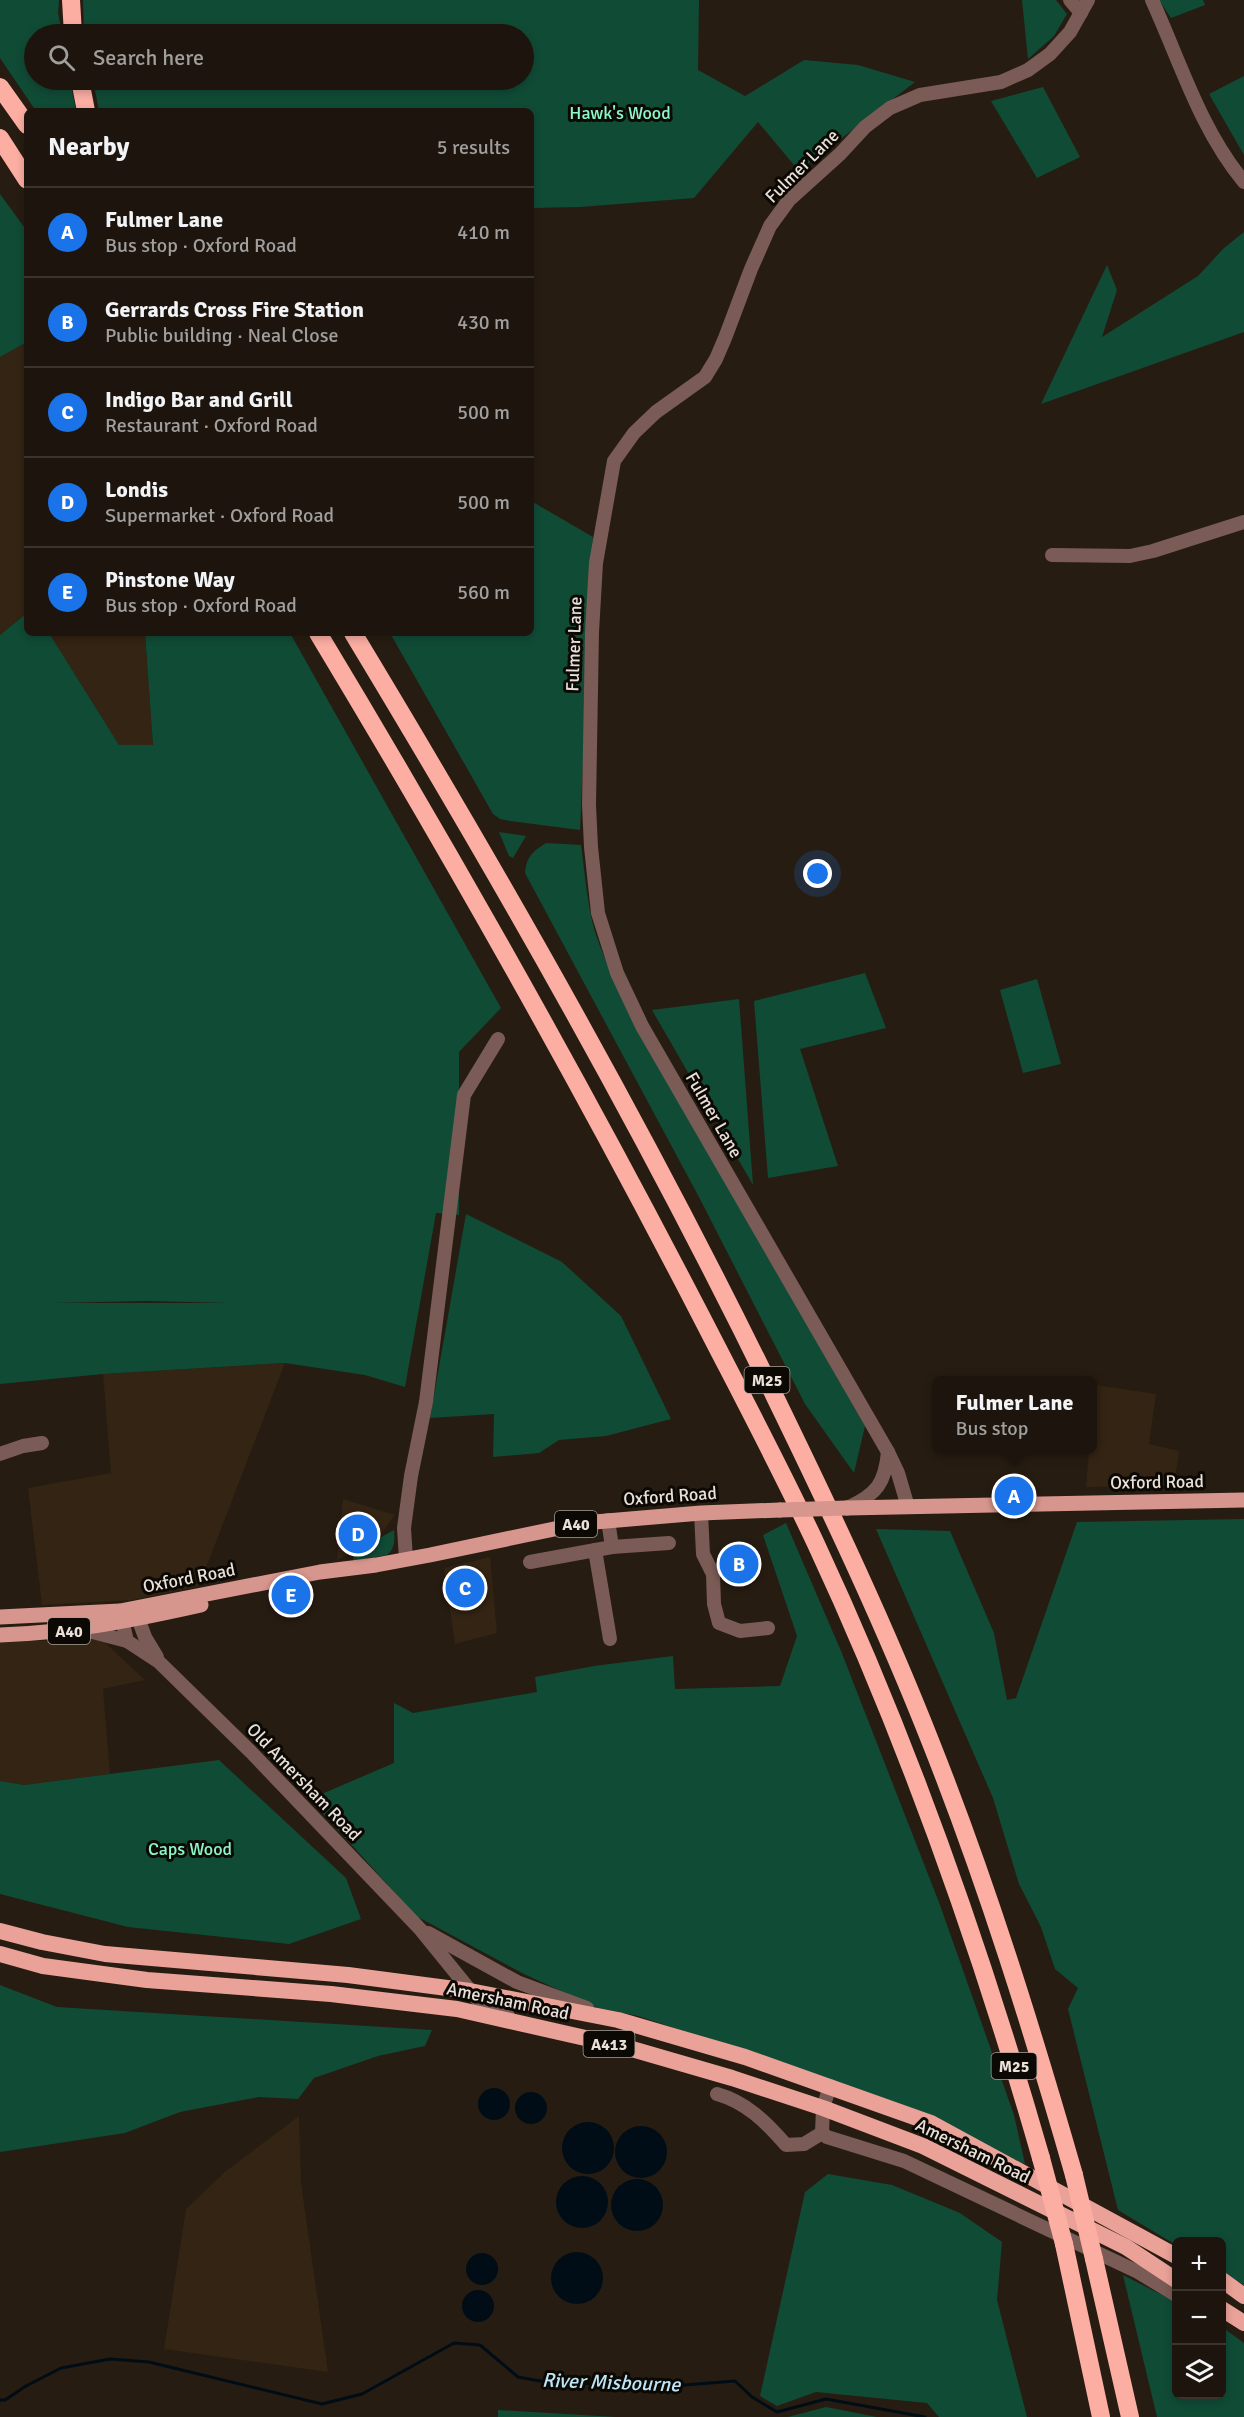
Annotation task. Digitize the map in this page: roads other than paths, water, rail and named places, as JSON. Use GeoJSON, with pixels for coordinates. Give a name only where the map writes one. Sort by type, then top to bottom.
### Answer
{"type":"FeatureCollection","features":[{"type":"Feature","properties":{"kind":"highway"},"geometry":{"type":"LineString","coordinates":[[71,0],[72,24]]}},
{"type":"Feature","properties":{"kind":"highway"},"geometry":{"type":"LineString","coordinates":[[0,87],[24,121]]}},
{"type":"Feature","properties":{"kind":"highway"},"geometry":{"type":"LineString","coordinates":[[82,90],[85,108]]}},
{"type":"Feature","properties":{"kind":"highway"},"geometry":{"type":"LineString","coordinates":[[0,138],[6,151],[24,176]]}},
{"type":"Feature","properties":{"kind":"highway","name":"M25"},"geometry":{"type":"LineString","coordinates":[[320,636],[433,824],[596,1116],[777,1463],[817,1546],[877,1686],[938,1840],[984,1974],[1041,2158],[1064,2244],[1101,2417]]}},
{"type":"Feature","properties":{"kind":"highway","name":"M25"},"geometry":{"type":"LineString","coordinates":[[355,636],[464,817],[621,1098],[732,1309],[842,1536],[923,1724],[983,1882],[1034,2037],[1074,2175],[1130,2417]]}},
{"type":"Feature","properties":{"kind":"highway","name":"A413"},"geometry":{"type":"LineString","coordinates":[[0,1931],[105,1954],[348,1975],[470,1991],[618,2020],[745,2056],[931,2123],[1172,2254]]}},
{"type":"Feature","properties":{"kind":"highway","name":"Amersham Road"},"geometry":{"type":"LineString","coordinates":[[0,1954],[43,1966],[135,1979],[331,1994],[458,2009],[524,2023],[678,2063],[823,2108],[923,2146],[1126,2247],[1172,2277]]}},
{"type":"Feature","properties":{"kind":"highway"},"geometry":{"type":"LineString","coordinates":[[1226,2283],[1244,2296]]}},
{"type":"Feature","properties":{"kind":"highway"},"geometry":{"type":"LineString","coordinates":[[1226,2312],[1244,2323]]}},
{"type":"Feature","properties":{"kind":"main road","name":"Oxford Road"},"geometry":{"type":"LineString","coordinates":[[0,1617],[129,1615],[320,1572],[376,1565],[583,1523],[608,1520],[780,1510],[1244,1500]]}},
{"type":"Feature","properties":{"kind":"main road","name":"A40"},"geometry":{"type":"LineString","coordinates":[[0,1635],[81,1629],[129,1615]]}},
{"type":"Feature","properties":{"kind":"street"},"geometry":{"type":"LineString","coordinates":[[1070,0],[1081,13]]}},
{"type":"Feature","properties":{"kind":"street","name":"Fulmer Lane"},"geometry":{"type":"LineString","coordinates":[[908,1507],[898,1473],[888,1452],[642,1026],[607,946],[598,913],[589,805],[592,633],[596,563],[614,461],[634,433],[656,412],[705,377],[716,359],[770,226],[789,200],[840,154],[865,127],[890,108],[920,95],[1001,82],[1028,70],[1050,54],[1070,32],[1088,0]]}},
{"type":"Feature","properties":{"kind":"street"},"geometry":{"type":"LineString","coordinates":[[1152,0],[1215,140],[1244,182]]}},
{"type":"Feature","properties":{"kind":"street"},"geometry":{"type":"LineString","coordinates":[[1052,555],[1130,556],[1154,551],[1244,522]]}},
{"type":"Feature","properties":{"kind":"street"},"geometry":{"type":"LineString","coordinates":[[405,1559],[404,1528],[411,1476],[426,1402],[464,1095],[498,1039]]}},
{"type":"Feature","properties":{"kind":"street"},"geometry":{"type":"LineString","coordinates":[[0,1454],[23,1446],[42,1443]]}},
{"type":"Feature","properties":{"kind":"street"},"geometry":{"type":"LineString","coordinates":[[847,1508],[870,1497],[877,1488],[884,1478],[888,1452]]}},
{"type":"Feature","properties":{"kind":"street"},"geometry":{"type":"LineString","coordinates":[[701,1513],[703,1554],[713,1574],[714,1604],[719,1623],[740,1631],[768,1628]]}},
{"type":"Feature","properties":{"kind":"street"},"geometry":{"type":"LineString","coordinates":[[608,1520],[612,1547]]}},
{"type":"Feature","properties":{"kind":"street"},"geometry":{"type":"LineString","coordinates":[[530,1562],[612,1547],[669,1543]]}},
{"type":"Feature","properties":{"kind":"street"},"geometry":{"type":"LineString","coordinates":[[595,1550],[610,1639]]}},
{"type":"Feature","properties":{"kind":"street"},"geometry":{"type":"LineString","coordinates":[[127,1641],[129,1615]]}},
{"type":"Feature","properties":{"kind":"street","name":"Old Amersham Road"},"geometry":{"type":"LineString","coordinates":[[129,1615],[159,1662]]}},
{"type":"Feature","properties":{"kind":"street"},"geometry":{"type":"LineString","coordinates":[[0,1628],[0,1635]]}},
{"type":"Feature","properties":{"kind":"street","name":"Old Amersham Road"},"geometry":{"type":"LineString","coordinates":[[81,1629],[127,1641],[159,1662],[259,1760],[421,1929],[477,1999],[524,2023]]}},
{"type":"Feature","properties":{"kind":"street","name":"Old Amersham Road"},"geometry":{"type":"LineString","coordinates":[[421,1929],[517,1982],[618,2020]]}},
{"type":"Feature","properties":{"kind":"street"},"geometry":{"type":"LineString","coordinates":[[822,2133],[823,2108],[830,2086]]}},
{"type":"Feature","properties":{"kind":"street"},"geometry":{"type":"LineString","coordinates":[[717,2094],[743,2104],[765,2121],[786,2145],[804,2144],[822,2133]]}},
{"type":"Feature","properties":{"kind":"street"},"geometry":{"type":"LineString","coordinates":[[822,2133],[827,2137],[904,2161],[1138,2272],[1172,2293]]}},
{"type":"Feature","properties":{"kind":"waterway","name":"River Misbourne"},"geometry":{"type":"LineString","coordinates":[[0,2400],[5,2400],[61,2368],[110,2359],[149,2362],[322,2404],[362,2394],[454,2343],[480,2345],[518,2377],[557,2384],[613,2383],[659,2387],[735,2381],[752,2397],[777,2412],[826,2399],[925,2417]]}},
{"type":"Feature","properties":{"kind":"place","name":"Fulmer Lane"},"geometry":{"type":"Point","coordinates":[1014,1496]}},
{"type":"Feature","properties":{"kind":"place","name":"Londis"},"geometry":{"type":"Point","coordinates":[358,1534]}},
{"type":"Feature","properties":{"kind":"place","name":"Gerrards Cross Fire Station"},"geometry":{"type":"Point","coordinates":[739,1564]}},
{"type":"Feature","properties":{"kind":"place","name":"Indigo Bar and Grill"},"geometry":{"type":"Point","coordinates":[465,1588]}},
{"type":"Feature","properties":{"kind":"place","name":"Pinstone Way"},"geometry":{"type":"Point","coordinates":[291,1595]}},
{"type":"Feature","properties":{"kind":"park label","name":"Hawk's Wood"},"geometry":{"type":"Point","coordinates":[620,113]}},
{"type":"Feature","properties":{"kind":"park label","name":"Caps Wood"},"geometry":{"type":"Point","coordinates":[190,1849]}}]}
